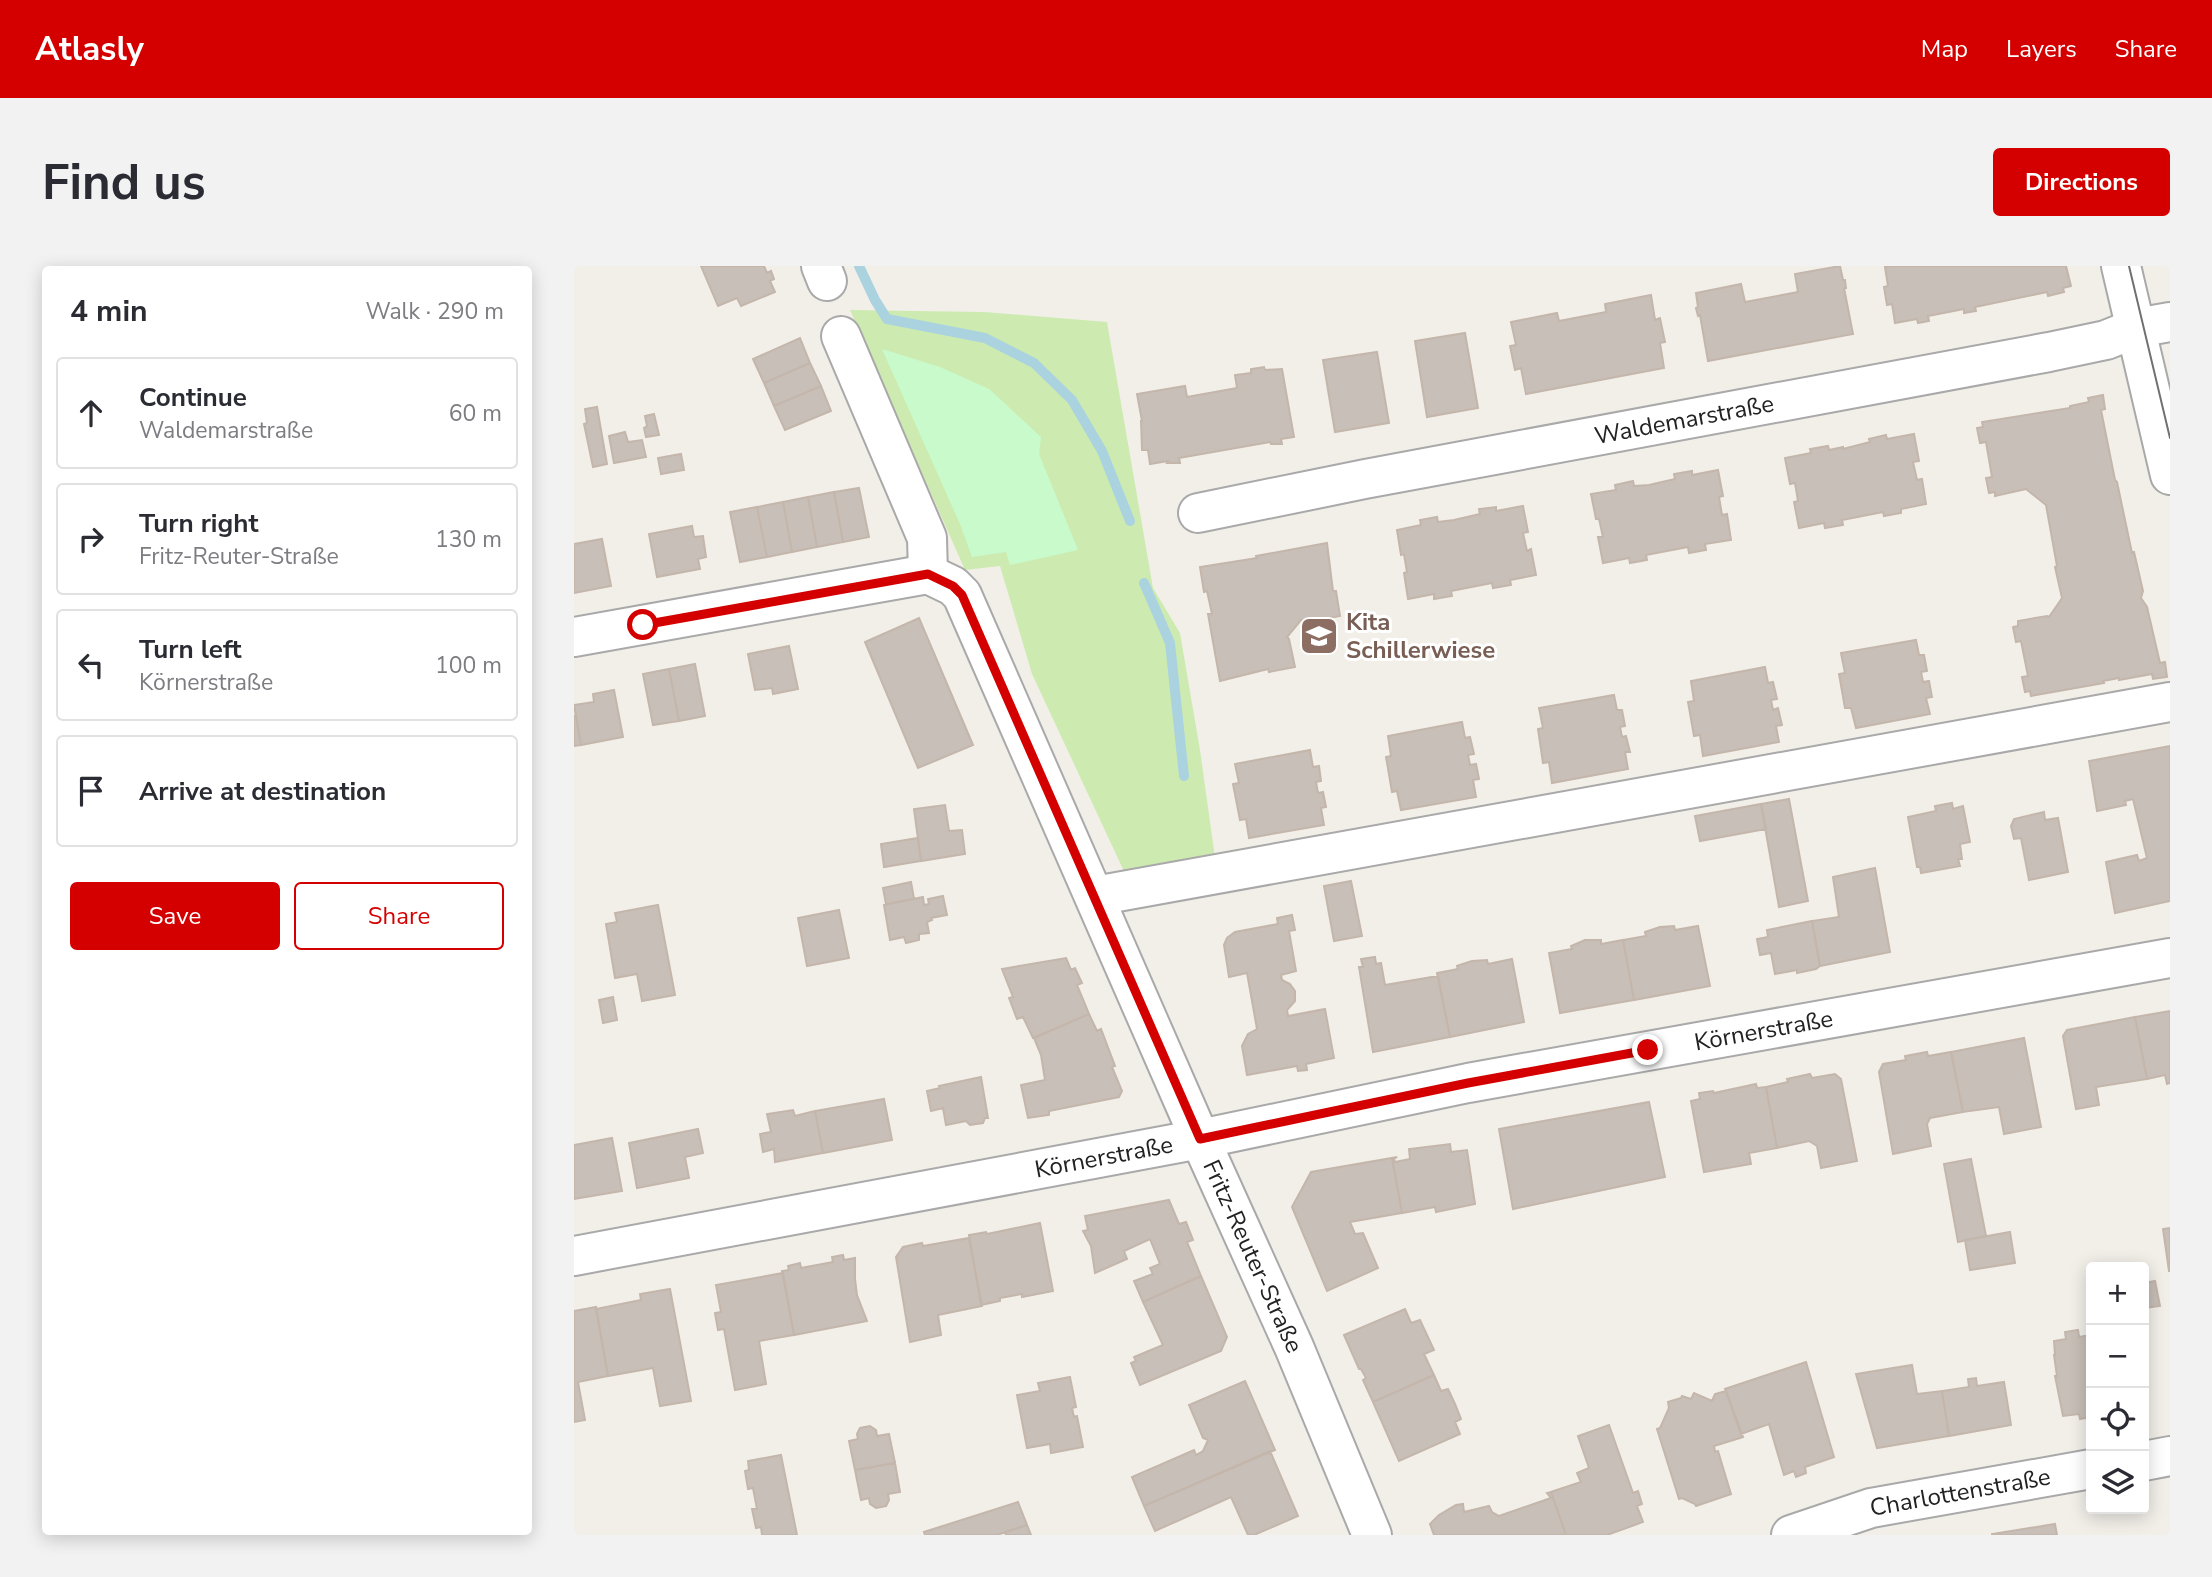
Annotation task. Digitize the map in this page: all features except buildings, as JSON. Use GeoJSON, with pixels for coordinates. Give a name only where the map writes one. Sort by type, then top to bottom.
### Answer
{"type":"FeatureCollection","features":[{"type":"Feature","properties":{"kind":"street"},"geometry":{"type":"LineString","coordinates":[[2121,266],[2153,325],[2170,475]]}},
{"type":"Feature","properties":{"kind":"street","name":"Waldemarstraße"},"geometry":{"type":"LineString","coordinates":[[1198,513],[2049,352],[2106,340],[2153,325]]}},
{"type":"Feature","properties":{"kind":"street"},"geometry":{"type":"LineString","coordinates":[[574,636],[928,574],[927,538],[841,336]]}},
{"type":"Feature","properties":{"kind":"street","name":"Fritz-Reuter-Straße"},"geometry":{"type":"LineString","coordinates":[[928,574],[953,586],[962,595],[1294,1347],[1372,1535]]}},
{"type":"Feature","properties":{"kind":"street"},"geometry":{"type":"LineString","coordinates":[[1095,897],[2170,702]]}},
{"type":"Feature","properties":{"kind":"street","name":"Körnerstraße"},"geometry":{"type":"LineString","coordinates":[[574,1256],[1200,1139],[1468,1083],[2170,958]]}},
{"type":"Feature","properties":{"kind":"street"},"geometry":{"type":"LineString","coordinates":[[2149,1460],[2170,1456]]}},
{"type":"Feature","properties":{"kind":"street","name":"Charlottenstraße"},"geometry":{"type":"LineString","coordinates":[[1791,1535],[1871,1508],[2086,1470]]}},
{"type":"Feature","properties":{"kind":"green space"},"geometry":{"type":"Polygon","coordinates":[[[850,310],[984,312],[1107,322],[1153,588],[1180,633],[1216,865],[1129,882],[1032,674],[1000,566],[965,570],[850,310]]]}},
{"type":"Feature","properties":{"kind":"green space"},"geometry":{"type":"Polygon","coordinates":[[[882,349],[940,367],[989,389],[1041,437],[1039,454],[1078,550],[1010,565],[1006,552],[972,557],[882,349]]]}},
{"type":"Feature","properties":{"kind":"waterway"},"geometry":{"type":"LineString","coordinates":[[859,266],[887,319],[985,338],[1034,363],[1072,400],[1102,451],[1130,521]]}},
{"type":"Feature","properties":{"kind":"waterway"},"geometry":{"type":"LineString","coordinates":[[1144,583],[1170,643],[1184,776]]}},
{"type":"Feature","properties":{"kind":"tram line"},"geometry":{"type":"LineString","coordinates":[[2129,266],[2170,438]]}},
{"type":"Feature","properties":{"kind":"place","name":"Kita Schillerwiese"},"geometry":{"type":"Point","coordinates":[1319,636]}},
{"type":"Feature","properties":{"kind":"route"},"geometry":{"type":"LineString","coordinates":[[643,625],[928,574],[953,586],[962,595],[1200,1139],[1468,1083],[1648,1050]]}}]}
